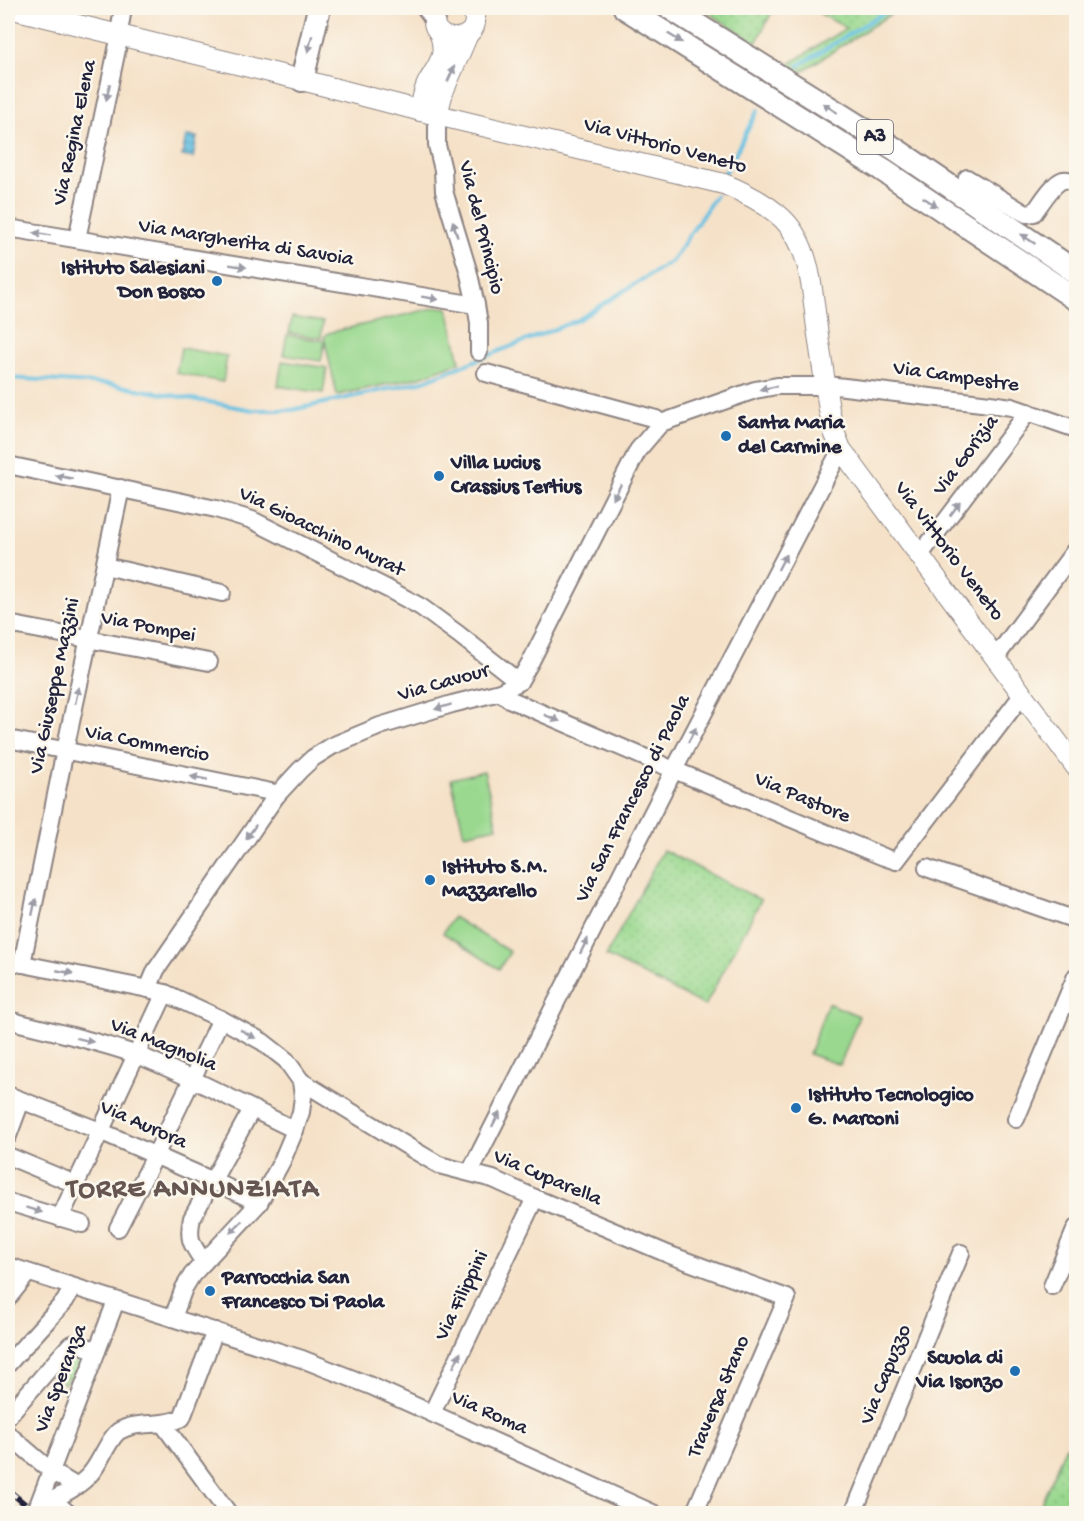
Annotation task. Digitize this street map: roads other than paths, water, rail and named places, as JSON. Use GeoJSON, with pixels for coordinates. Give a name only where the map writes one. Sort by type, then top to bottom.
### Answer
{"type":"FeatureCollection","features":[{"type":"Feature","properties":{"kind":"highway"},"geometry":{"type":"LineString","coordinates":[[302,80],[319,8]]}},
{"type":"Feature","properties":{"kind":"highway","name":"A3"},"geometry":{"type":"LineString","coordinates":[[625,8],[881,169],[1077,299]]}},
{"type":"Feature","properties":{"kind":"highway","name":"A3"},"geometry":{"type":"LineString","coordinates":[[670,8],[895,149],[1077,272]]}},
{"type":"Feature","properties":{"kind":"main road","name":"Via Vittorio Veneto"},"geometry":{"type":"LineString","coordinates":[[9,8],[724,184],[748,194],[767,206],[784,220],[794,234],[808,268],[829,410],[834,432],[842,449],[1077,767]]}},
{"type":"Feature","properties":{"kind":"main road"},"geometry":{"type":"LineString","coordinates":[[434,16],[443,35],[453,39],[464,37],[475,17]]}},
{"type":"Feature","properties":{"kind":"main road"},"geometry":{"type":"LineString","coordinates":[[429,113],[427,83],[437,69],[443,50],[434,16]]}},
{"type":"Feature","properties":{"kind":"main road"},"geometry":{"type":"LineString","coordinates":[[429,113],[443,92],[475,17]]}},
{"type":"Feature","properties":{"kind":"street"},"geometry":{"type":"LineString","coordinates":[[120,35],[123,8]]}},
{"type":"Feature","properties":{"kind":"street","name":"Via Regina Elena"},"geometry":{"type":"LineString","coordinates":[[76,239],[120,35]]}},
{"type":"Feature","properties":{"kind":"street","name":"Via del Principio"},"geometry":{"type":"LineString","coordinates":[[429,113],[443,170],[444,191],[476,305],[479,323],[479,352]]}},
{"type":"Feature","properties":{"kind":"street"},"geometry":{"type":"LineString","coordinates":[[967,178],[1026,214],[1034,213],[1057,184],[1063,180],[1077,183]]}},
{"type":"Feature","properties":{"kind":"street","name":"Via Margherita di Savoia"},"geometry":{"type":"LineString","coordinates":[[8,228],[476,305]]}},
{"type":"Feature","properties":{"kind":"street"},"geometry":{"type":"LineString","coordinates":[[486,373],[656,419],[661,423],[755,390],[777,386],[826,387]]}},
{"type":"Feature","properties":{"kind":"street","name":"Via Campestre"},"geometry":{"type":"LineString","coordinates":[[826,387],[894,392],[1012,407],[1077,429]]}},
{"type":"Feature","properties":{"kind":"street","name":"Via Gorizia"},"geometry":{"type":"LineString","coordinates":[[920,555],[1028,412]]}},
{"type":"Feature","properties":{"kind":"street","name":"Via Cavour"},"geometry":{"type":"LineString","coordinates":[[148,989],[165,957],[276,796],[313,758],[332,746],[380,726],[500,692],[519,682],[638,450],[661,423]]}},
{"type":"Feature","properties":{"kind":"street","name":"Via San Francesco di Paola"},"geometry":{"type":"LineString","coordinates":[[470,1172],[674,770],[842,449]]}},
{"type":"Feature","properties":{"kind":"street","name":"Via Gioacchino Murat"},"geometry":{"type":"LineString","coordinates":[[8,465],[216,508],[252,520],[421,607],[519,682]]}},
{"type":"Feature","properties":{"kind":"street","name":"Via Giuseppe Mazzini"},"geometry":{"type":"LineString","coordinates":[[15,963],[65,750],[121,488]]}},
{"type":"Feature","properties":{"kind":"street"},"geometry":{"type":"LineString","coordinates":[[996,657],[1077,549]]}},
{"type":"Feature","properties":{"kind":"street"},"geometry":{"type":"LineString","coordinates":[[105,566],[222,592]]}},
{"type":"Feature","properties":{"kind":"street","name":"Via Pompei"},"geometry":{"type":"LineString","coordinates":[[8,624],[209,662]]}},
{"type":"Feature","properties":{"kind":"street","name":"Via Pastore"},"geometry":{"type":"LineString","coordinates":[[500,692],[509,699],[674,770],[896,861],[1023,694]]}},
{"type":"Feature","properties":{"kind":"street","name":"Via Commercio"},"geometry":{"type":"LineString","coordinates":[[8,739],[271,792],[276,796]]}},
{"type":"Feature","properties":{"kind":"street"},"geometry":{"type":"LineString","coordinates":[[927,868],[1077,920]]}},
{"type":"Feature","properties":{"kind":"street"},"geometry":{"type":"LineString","coordinates":[[15,963],[165,993],[263,1042],[286,1059],[301,1081],[303,1096],[301,1112],[296,1130],[282,1161],[259,1203],[192,1275],[184,1288],[173,1318]]}},
{"type":"Feature","properties":{"kind":"street"},"geometry":{"type":"LineString","coordinates":[[1016,1119],[1077,976]]}},
{"type":"Feature","properties":{"kind":"street"},"geometry":{"type":"LineString","coordinates":[[60,1218],[165,993]]}},
{"type":"Feature","properties":{"kind":"street"},"geometry":{"type":"LineString","coordinates":[[118,1228],[193,1080],[221,1019]]}},
{"type":"Feature","properties":{"kind":"street","name":"Via Magnolia"},"geometry":{"type":"LineString","coordinates":[[8,1020],[103,1044],[136,1055],[296,1130]]}},
{"type":"Feature","properties":{"kind":"street","name":"Via Cuparella"},"geometry":{"type":"LineString","coordinates":[[301,1081],[439,1165],[494,1179],[670,1255],[786,1298]]}},
{"type":"Feature","properties":{"kind":"street"},"geometry":{"type":"LineString","coordinates":[[8,1136],[14,1098]]}},
{"type":"Feature","properties":{"kind":"street","name":"Via Aurora"},"geometry":{"type":"LineString","coordinates":[[14,1098],[100,1131],[259,1203]]}},
{"type":"Feature","properties":{"kind":"street"},"geometry":{"type":"LineString","coordinates":[[204,1262],[191,1244],[189,1230],[192,1218],[252,1109]]}},
{"type":"Feature","properties":{"kind":"street"},"geometry":{"type":"LineString","coordinates":[[8,1156],[75,1184]]}},
{"type":"Feature","properties":{"kind":"street","name":"Via Filippini"},"geometry":{"type":"LineString","coordinates":[[432,1413],[535,1198]]}},
{"type":"Feature","properties":{"kind":"street"},"geometry":{"type":"LineString","coordinates":[[8,1202],[82,1224]]}},
{"type":"Feature","properties":{"kind":"street"},"geometry":{"type":"LineString","coordinates":[[1052,1286],[1077,1228]]}},
{"type":"Feature","properties":{"kind":"street","name":"Via Capuzzo"},"geometry":{"type":"LineString","coordinates":[[854,1514],[961,1253]]}},
{"type":"Feature","properties":{"kind":"street","name":"Via Roma"},"geometry":{"type":"LineString","coordinates":[[8,1266],[339,1372],[656,1514]]}},
{"type":"Feature","properties":{"kind":"street"},"geometry":{"type":"LineString","coordinates":[[8,1298],[28,1273]]}},
{"type":"Feature","properties":{"kind":"street"},"geometry":{"type":"LineString","coordinates":[[8,1364],[65,1301],[73,1287]]}},
{"type":"Feature","properties":{"kind":"street","name":"Traversa Stano"},"geometry":{"type":"LineString","coordinates":[[694,1514],[786,1298]]}},
{"type":"Feature","properties":{"kind":"street","name":"Via Speranza"},"geometry":{"type":"LineString","coordinates":[[52,1499],[37,1508],[116,1300]]}},
{"type":"Feature","properties":{"kind":"street"},"geometry":{"type":"LineString","coordinates":[[69,1514],[52,1499],[85,1481],[117,1433],[129,1427],[163,1424],[182,1418],[215,1331]]}},
{"type":"Feature","properties":{"kind":"street"},"geometry":{"type":"LineString","coordinates":[[8,1416],[70,1345],[76,1343],[97,1351]]}},
{"type":"Feature","properties":{"kind":"street"},"geometry":{"type":"LineString","coordinates":[[163,1424],[229,1514]]}},
{"type":"Feature","properties":{"kind":"street"},"geometry":{"type":"LineString","coordinates":[[8,1434],[51,1471],[76,1486]]}},
{"type":"Feature","properties":{"kind":"water"},"geometry":{"type":"Polygon","coordinates":[[[186,136],[197,137],[193,158],[182,156],[186,136]]]}},
{"type":"Feature","properties":{"kind":"waterway"},"geometry":{"type":"LineString","coordinates":[[798,66],[891,8]]}},
{"type":"Feature","properties":{"kind":"waterway"},"geometry":{"type":"LineString","coordinates":[[724,175],[758,110]]}},
{"type":"Feature","properties":{"kind":"waterway"},"geometry":{"type":"LineString","coordinates":[[8,378],[109,384],[253,410],[292,410],[424,381],[578,320],[672,261],[716,195]]}},
{"type":"Feature","properties":{"kind":"railway"},"geometry":{"type":"LineString","coordinates":[[8,1490],[37,1514]]}},
{"type":"Feature","properties":{"kind":"place","name":"Istituto Salesiani Don Bosco"},"geometry":{"type":"Point","coordinates":[217,281]}},
{"type":"Feature","properties":{"kind":"place","name":"Santa Maria del Carmine"},"geometry":{"type":"Point","coordinates":[726,436]}},
{"type":"Feature","properties":{"kind":"place","name":"Villa Lucius Crassius Tertius"},"geometry":{"type":"Point","coordinates":[439,476]}},
{"type":"Feature","properties":{"kind":"place","name":"Istituto S.M. Mazzarello"},"geometry":{"type":"Point","coordinates":[430,880]}},
{"type":"Feature","properties":{"kind":"place","name":"Istituto Tecnologico G. Marconi"},"geometry":{"type":"Point","coordinates":[796,1108]}},
{"type":"Feature","properties":{"kind":"place","name":"Parrocchia San Francesco Di Paola"},"geometry":{"type":"Point","coordinates":[210,1291]}},
{"type":"Feature","properties":{"kind":"place","name":"Scuola di Via Isonzo"},"geometry":{"type":"Point","coordinates":[1015,1371]}},
{"type":"Feature","properties":{"kind":"district","name":"TORRE ANNUNZIATA"},"geometry":{"type":"Point","coordinates":[193,1191]}}]}
